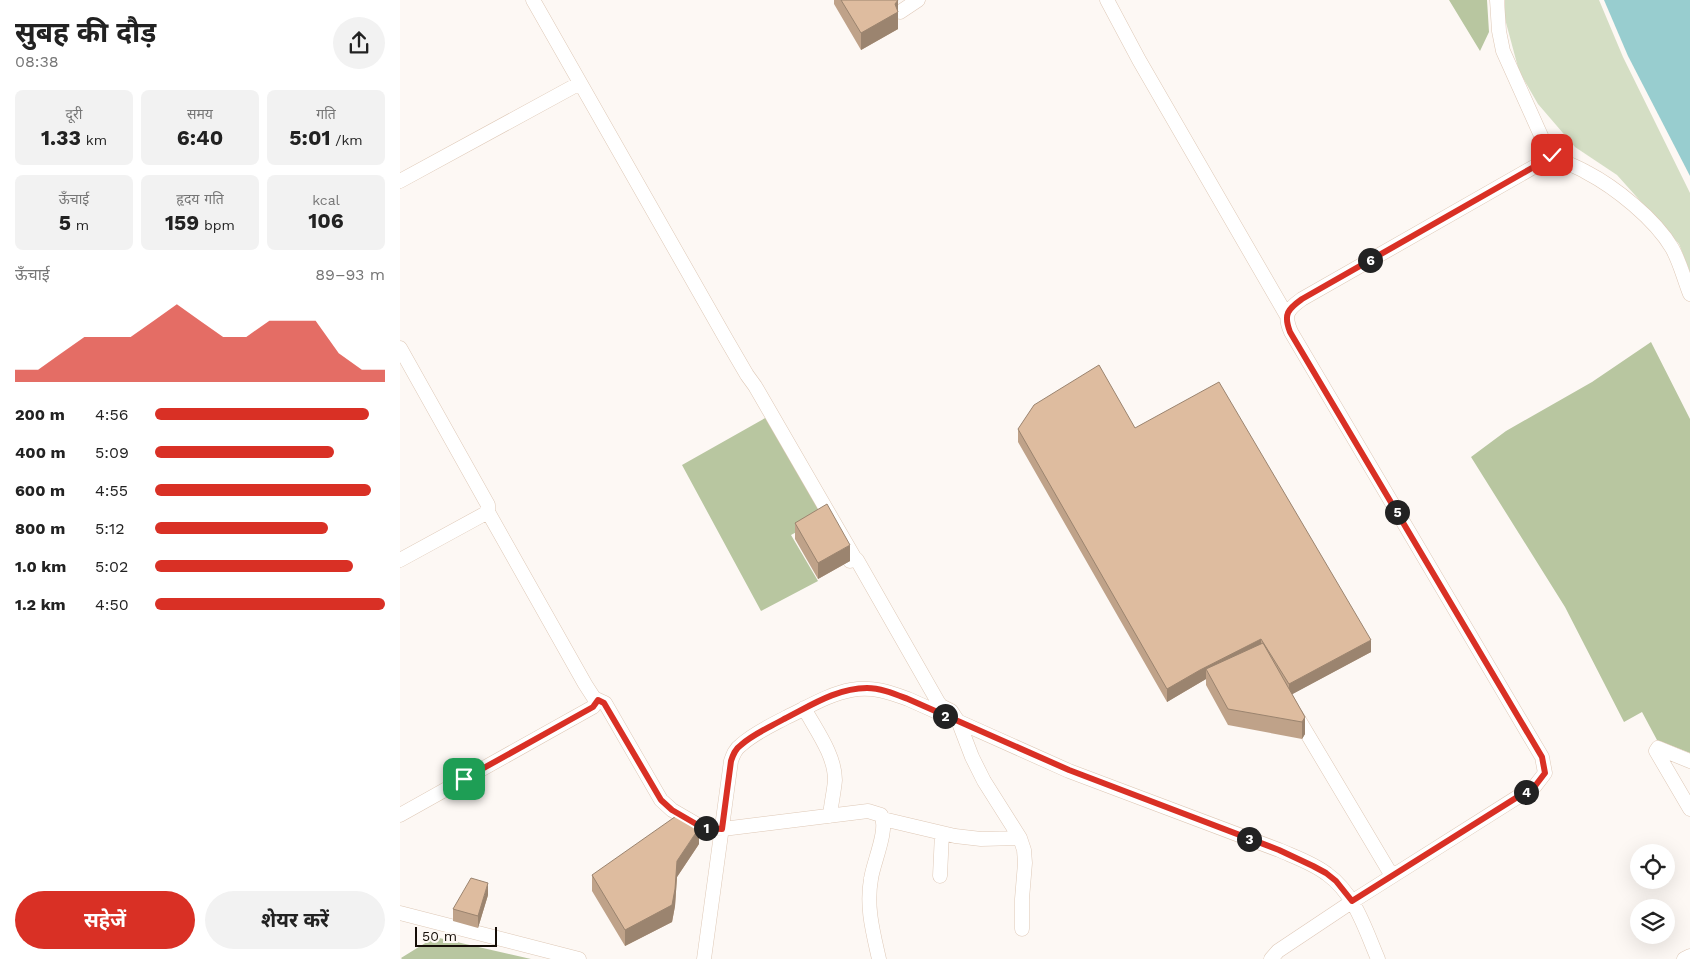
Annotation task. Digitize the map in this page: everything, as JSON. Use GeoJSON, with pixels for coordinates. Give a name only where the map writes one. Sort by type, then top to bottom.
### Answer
{"type":"FeatureCollection","features":[{"type":"Feature","properties":{"kind":"street"},"geometry":{"type":"LineString","coordinates":[[533,0],[852,559],[871,584],[938,702],[941,706],[952,711],[959,722],[972,757],[984,781],[1020,838],[1024,850],[1022,929]]}},
{"type":"Feature","properties":{"kind":"street"},"geometry":{"type":"LineString","coordinates":[[900,12],[918,0]]}},
{"type":"Feature","properties":{"kind":"street"},"geometry":{"type":"LineString","coordinates":[[1107,0],[1139,60],[1287,316],[1290,332],[1542,757],[1545,773],[1535,786],[1352,901],[1278,951],[1270,959]]}},
{"type":"Feature","properties":{"kind":"street"},"geometry":{"type":"LineString","coordinates":[[1497,0],[1499,31],[1503,51],[1539,133],[1552,155],[1587,172],[1632,203],[1661,232],[1672,248],[1690,294]]}},
{"type":"Feature","properties":{"kind":"street"},"geometry":{"type":"LineString","coordinates":[[400,181],[580,83]]}},
{"type":"Feature","properties":{"kind":"street"},"geometry":{"type":"LineString","coordinates":[[1287,316],[1289,308],[1302,299],[1531,169],[1552,155]]}},
{"type":"Feature","properties":{"kind":"street"},"geometry":{"type":"LineString","coordinates":[[400,348],[488,505],[488,512],[594,698],[604,703],[661,800],[672,810],[703,828],[722,829],[868,812],[878,813],[883,819],[884,825],[868,896],[879,959]]}},
{"type":"Feature","properties":{"kind":"street"},"geometry":{"type":"LineString","coordinates":[[400,560],[488,512]]}},
{"type":"Feature","properties":{"kind":"street"},"geometry":{"type":"LineString","coordinates":[[704,959],[731,761],[734,752],[740,745],[759,733],[804,708],[837,694],[868,688],[886,691],[908,699],[1069,770],[1279,850],[1313,866],[1336,881],[1352,901],[1378,959]]}},
{"type":"Feature","properties":{"kind":"street"},"geometry":{"type":"LineString","coordinates":[[400,814],[593,707],[598,700]]}},
{"type":"Feature","properties":{"kind":"street"},"geometry":{"type":"LineString","coordinates":[[1289,703],[1392,876]]}},
{"type":"Feature","properties":{"kind":"street"},"geometry":{"type":"LineString","coordinates":[[804,708],[826,749],[834,770],[835,781],[830,816]]}},
{"type":"Feature","properties":{"kind":"street"},"geometry":{"type":"LineString","coordinates":[[1690,761],[1658,748],[1656,751],[1690,809]]}},
{"type":"Feature","properties":{"kind":"street"},"geometry":{"type":"LineString","coordinates":[[883,819],[942,833],[981,839],[1020,838]]}},
{"type":"Feature","properties":{"kind":"street"},"geometry":{"type":"LineString","coordinates":[[940,876],[942,833]]}},
{"type":"Feature","properties":{"kind":"street"},"geometry":{"type":"LineString","coordinates":[[400,913],[579,959]]}},
{"type":"Feature","properties":{"kind":"street"},"geometry":{"type":"LineString","coordinates":[[1684,959],[1690,956]]}},
{"type":"Feature","properties":{"kind":"green space"},"geometry":{"type":"Polygon","coordinates":[[[1449,0],[1487,0],[1489,32],[1480,51],[1449,0]]]}},
{"type":"Feature","properties":{"kind":"green space"},"geometry":{"type":"Polygon","coordinates":[[[1505,0],[1599,0],[1623,57],[1690,193],[1690,272],[1679,244],[1617,175],[1575,147],[1538,104],[1519,71],[1505,19],[1505,0]]]}},
{"type":"Feature","properties":{"kind":"green space"},"geometry":{"type":"Polygon","coordinates":[[[1651,342],[1690,419],[1690,753],[1657,740],[1642,712],[1624,722],[1565,607],[1471,457],[1506,431],[1592,382],[1651,342]]]}},
{"type":"Feature","properties":{"kind":"green space"},"geometry":{"type":"Polygon","coordinates":[[[767,417],[824,517],[791,535],[818,581],[761,611],[682,465],[767,417]]]}},
{"type":"Feature","properties":{"kind":"green space"},"geometry":{"type":"Polygon","coordinates":[[[435,937],[531,959],[401,958],[435,937]]]}},
{"type":"Feature","properties":{"kind":"water"},"geometry":{"type":"Polygon","coordinates":[[[1604,0],[1690,0],[1690,176],[1628,56],[1604,0]]]}},
{"type":"Feature","properties":{"kind":"building"},"geometry":{"type":"Polygon","coordinates":[[[841,0],[898,0],[895,4],[898,12],[861,33],[841,0]]]}},
{"type":"Feature","properties":{"kind":"building"},"geometry":{"type":"Polygon","coordinates":[[[1099,365],[1135,428],[1219,382],[1371,640],[1289,684],[1261,639],[1167,689],[1018,429],[1034,405],[1099,365]]]}},
{"type":"Feature","properties":{"kind":"building"},"geometry":{"type":"Polygon","coordinates":[[[827,504],[850,545],[818,563],[795,523],[827,504]]]}},
{"type":"Feature","properties":{"kind":"building"},"geometry":{"type":"Polygon","coordinates":[[[1263,643],[1305,717],[1302,722],[1228,709],[1206,669],[1263,643]]]}},
{"type":"Feature","properties":{"kind":"building"},"geometry":{"type":"Polygon","coordinates":[[[679,814],[699,828],[677,861],[672,905],[625,930],[592,875],[679,814]]]}},
{"type":"Feature","properties":{"kind":"building"},"geometry":{"type":"Polygon","coordinates":[[[471,878],[488,883],[478,916],[453,909],[471,878]]]}},
{"type":"Feature","properties":{"kind":"route"},"geometry":{"type":"LineString","coordinates":[[464,779],[593,707],[598,700],[604,703],[661,800],[672,810],[703,828],[722,829],[731,761],[734,752],[740,745],[771,726],[818,702],[837,694],[868,688],[886,691],[908,699],[1069,770],[1279,850],[1326,873],[1336,881],[1352,901],[1535,786],[1545,773],[1542,757],[1290,332],[1287,316],[1289,308],[1552,155]]}}]}
